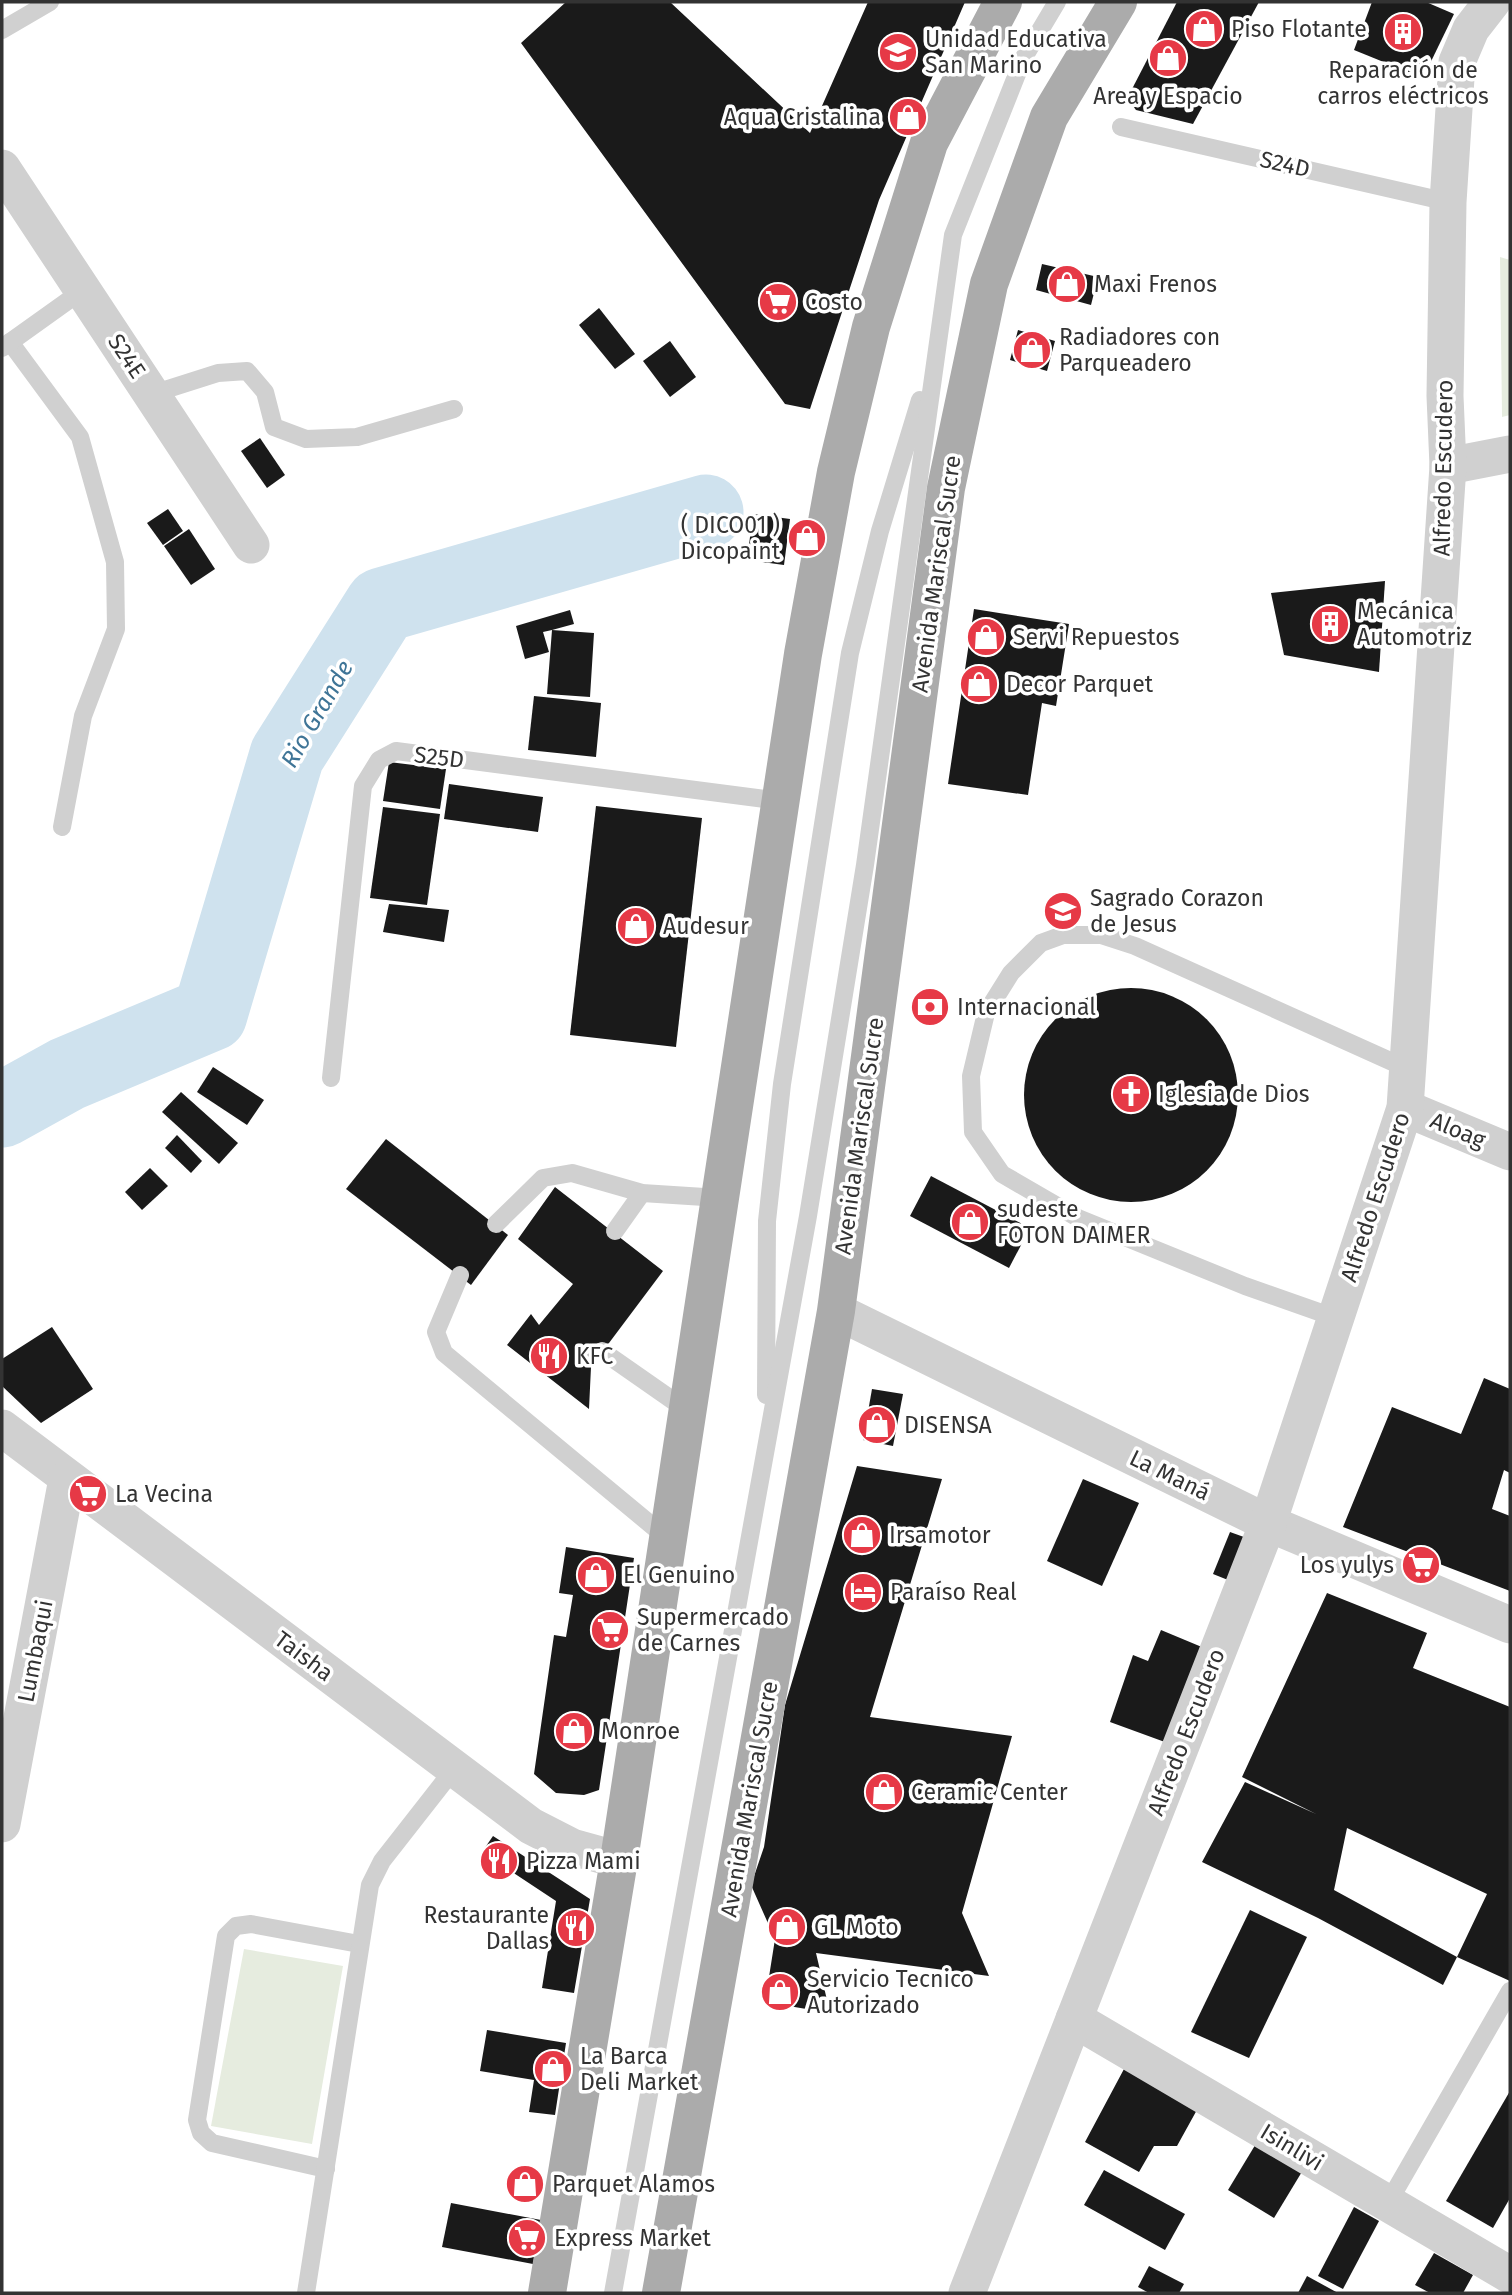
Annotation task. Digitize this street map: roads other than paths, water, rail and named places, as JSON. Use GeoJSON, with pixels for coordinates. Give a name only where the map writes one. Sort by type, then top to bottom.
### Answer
{"type":"FeatureCollection","features":[{"type":"Feature","properties":{"kind":"main road"},"geometry":{"type":"LineString","coordinates":[[547,2293],[619,1860],[780,801],[836,472],[871,327],[929,143],[1003,2]]}},
{"type":"Feature","properties":{"kind":"main road","name":"Avenida Mariscal Sucre"},"geometry":{"type":"LineString","coordinates":[[661,2293],[836,1311],[946,488],[986,298],[1049,117],[1118,2]]}},
{"type":"Feature","properties":{"kind":"street","name":"Alfredo Escudero"},"geometry":{"type":"LineString","coordinates":[[967,2293],[1268,1523],[1405,1108],[1448,466],[1445,396],[1448,202],[1457,62],[1471,29],[1492,2]]}},
{"type":"Feature","properties":{"kind":"street","name":"S24E"},"geometry":{"type":"LineString","coordinates":[[2,167],[251,545]]}},
{"type":"Feature","properties":{"kind":"street"},"geometry":{"type":"LineString","coordinates":[[1448,466],[1510,454]]}},
{"type":"Feature","properties":{"kind":"street","name":"Aloag"},"geometry":{"type":"LineString","coordinates":[[1405,1108],[1510,1152]]}},
{"type":"Feature","properties":{"kind":"street","name":"La Maná"},"geometry":{"type":"LineString","coordinates":[[836,1311],[1268,1523],[1510,1625]]}},
{"type":"Feature","properties":{"kind":"street","name":"Taisha"},"geometry":{"type":"LineString","coordinates":[[2,1428],[531,1826],[572,1847],[619,1860]]}},
{"type":"Feature","properties":{"kind":"street","name":"Lumbaqui"},"geometry":{"type":"LineString","coordinates":[[2,1824],[68,1479]]}},
{"type":"Feature","properties":{"kind":"street","name":"Isinlivi"},"geometry":{"type":"LineString","coordinates":[[1074,2018],[1510,2275]]}},
{"type":"Feature","properties":{"kind":"lane"},"geometry":{"type":"LineString","coordinates":[[2,30],[50,2]]}},
{"type":"Feature","properties":{"kind":"lane"},"geometry":{"type":"LineString","coordinates":[[613,2293],[765,1441],[808,1216],[865,865],[953,235],[1023,59],[1057,2]]}},
{"type":"Feature","properties":{"kind":"lane","name":"S24D"},"geometry":{"type":"LineString","coordinates":[[1121,127],[1448,202]]}},
{"type":"Feature","properties":{"kind":"lane"},"geometry":{"type":"LineString","coordinates":[[62,827],[83,716],[116,629],[115,562],[80,437],[6,345],[83,290]]}},
{"type":"Feature","properties":{"kind":"lane"},"geometry":{"type":"LineString","coordinates":[[765,1441],[767,1221],[782,1084],[850,653],[880,531],[936,346]]}},
{"type":"Feature","properties":{"kind":"lane"},"geometry":{"type":"LineString","coordinates":[[152,394],[218,373],[247,371],[265,392],[274,427],[306,439],[357,437],[454,409]]}},
{"type":"Feature","properties":{"kind":"lane","name":"S25D"},"geometry":{"type":"LineString","coordinates":[[331,1078],[363,786],[379,760],[396,751],[780,801]]}},
{"type":"Feature","properties":{"kind":"lane"},"geometry":{"type":"LineString","coordinates":[[1336,1318],[1245,1286],[1078,1218],[1002,1174],[973,1132],[971,1076],[986,1013],[1011,973],[1041,943],[1063,935],[1101,935],[1135,946],[1408,1069]]}},
{"type":"Feature","properties":{"kind":"lane"},"geometry":{"type":"LineString","coordinates":[[496,1224],[542,1178],[572,1173],[642,1193],[720,1198]]}},
{"type":"Feature","properties":{"kind":"lane"},"geometry":{"type":"LineString","coordinates":[[615,1231],[642,1193]]}},
{"type":"Feature","properties":{"kind":"lane"},"geometry":{"type":"LineString","coordinates":[[460,1275],[436,1332],[444,1353],[668,1539]]}},
{"type":"Feature","properties":{"kind":"lane"},"geometry":{"type":"LineString","coordinates":[[602,1351],[688,1411]]}},
{"type":"Feature","properties":{"kind":"lane"},"geometry":{"type":"LineString","coordinates":[[306,2293],[370,1885],[382,1861],[454,1769]]}},
{"type":"Feature","properties":{"kind":"lane"},"geometry":{"type":"LineString","coordinates":[[326,2169],[212,2143],[201,2133],[198,2120],[226,1936],[236,1926],[251,1924],[359,1944]]}},
{"type":"Feature","properties":{"kind":"lane"},"geometry":{"type":"LineString","coordinates":[[1388,2203],[1510,1992]]}},
{"type":"Feature","properties":{"kind":"waterway","name":"Rio Grande"},"geometry":{"type":"LineString","coordinates":[[2,1110],[67,1074],[210,1014],[287,755],[382,605],[706,512]]}},
{"type":"Feature","properties":{"kind":"place","name":"Piso Flotante"},"geometry":{"type":"Point","coordinates":[1204,29]}},
{"type":"Feature","properties":{"kind":"place","name":"Reparación de carros eléctricos"},"geometry":{"type":"Point","coordinates":[1403,32]}},
{"type":"Feature","properties":{"kind":"place","name":"Unidad Educativa San Marino"},"geometry":{"type":"Point","coordinates":[898,52]}},
{"type":"Feature","properties":{"kind":"place","name":"Area y Espacio"},"geometry":{"type":"Point","coordinates":[1168,58]}},
{"type":"Feature","properties":{"kind":"place","name":"Aqua Cristalina"},"geometry":{"type":"Point","coordinates":[908,117]}},
{"type":"Feature","properties":{"kind":"place","name":"Maxi Frenos"},"geometry":{"type":"Point","coordinates":[1067,284]}},
{"type":"Feature","properties":{"kind":"place","name":"Costo"},"geometry":{"type":"Point","coordinates":[778,302]}},
{"type":"Feature","properties":{"kind":"place","name":"Radiadores con Parqueadero"},"geometry":{"type":"Point","coordinates":[1032,350]}},
{"type":"Feature","properties":{"kind":"place","name":"( DICO01 ) Dicopaint"},"geometry":{"type":"Point","coordinates":[807,538]}},
{"type":"Feature","properties":{"kind":"place","name":"Mecánica Automotriz"},"geometry":{"type":"Point","coordinates":[1330,624]}},
{"type":"Feature","properties":{"kind":"place","name":"Servi Repuestos"},"geometry":{"type":"Point","coordinates":[986,637]}},
{"type":"Feature","properties":{"kind":"place","name":"Decor Parquet"},"geometry":{"type":"Point","coordinates":[979,684]}},
{"type":"Feature","properties":{"kind":"place","name":"Sagrado Corazon de Jesus"},"geometry":{"type":"Point","coordinates":[1063,911]}},
{"type":"Feature","properties":{"kind":"place","name":"Audesur"},"geometry":{"type":"Point","coordinates":[636,926]}},
{"type":"Feature","properties":{"kind":"place","name":"Internacional"},"geometry":{"type":"Point","coordinates":[930,1007]}},
{"type":"Feature","properties":{"kind":"place","name":"Iglesia de Dios"},"geometry":{"type":"Point","coordinates":[1131,1094]}},
{"type":"Feature","properties":{"kind":"place","name":"sudeste FOTON DAIMER"},"geometry":{"type":"Point","coordinates":[970,1222]}},
{"type":"Feature","properties":{"kind":"place","name":"KFC"},"geometry":{"type":"Point","coordinates":[549,1356]}},
{"type":"Feature","properties":{"kind":"place","name":"DISENSA"},"geometry":{"type":"Point","coordinates":[877,1425]}},
{"type":"Feature","properties":{"kind":"place","name":"La Vecina"},"geometry":{"type":"Point","coordinates":[88,1494]}},
{"type":"Feature","properties":{"kind":"place","name":"Irsamotor"},"geometry":{"type":"Point","coordinates":[862,1535]}},
{"type":"Feature","properties":{"kind":"place","name":"Los yulys"},"geometry":{"type":"Point","coordinates":[1421,1565]}},
{"type":"Feature","properties":{"kind":"place","name":"El Genuino"},"geometry":{"type":"Point","coordinates":[596,1575]}},
{"type":"Feature","properties":{"kind":"place","name":"Paraíso Real"},"geometry":{"type":"Point","coordinates":[863,1592]}},
{"type":"Feature","properties":{"kind":"place","name":"Supermercado de Carnes"},"geometry":{"type":"Point","coordinates":[610,1630]}},
{"type":"Feature","properties":{"kind":"place","name":"Monroe"},"geometry":{"type":"Point","coordinates":[574,1731]}},
{"type":"Feature","properties":{"kind":"place","name":"Ceramic Center"},"geometry":{"type":"Point","coordinates":[884,1792]}},
{"type":"Feature","properties":{"kind":"place","name":"Pizza Mami"},"geometry":{"type":"Point","coordinates":[499,1861]}},
{"type":"Feature","properties":{"kind":"place","name":"GL Moto"},"geometry":{"type":"Point","coordinates":[787,1927]}},
{"type":"Feature","properties":{"kind":"place","name":"Restaurante Dallas"},"geometry":{"type":"Point","coordinates":[576,1928]}},
{"type":"Feature","properties":{"kind":"place","name":"Servicio Tecnico Autorizado"},"geometry":{"type":"Point","coordinates":[780,1992]}},
{"type":"Feature","properties":{"kind":"place","name":"La Barca Deli Market"},"geometry":{"type":"Point","coordinates":[553,2069]}},
{"type":"Feature","properties":{"kind":"place","name":"Parquet Alamos"},"geometry":{"type":"Point","coordinates":[525,2184]}},
{"type":"Feature","properties":{"kind":"place","name":"Express Market"},"geometry":{"type":"Point","coordinates":[527,2238]}}]}
